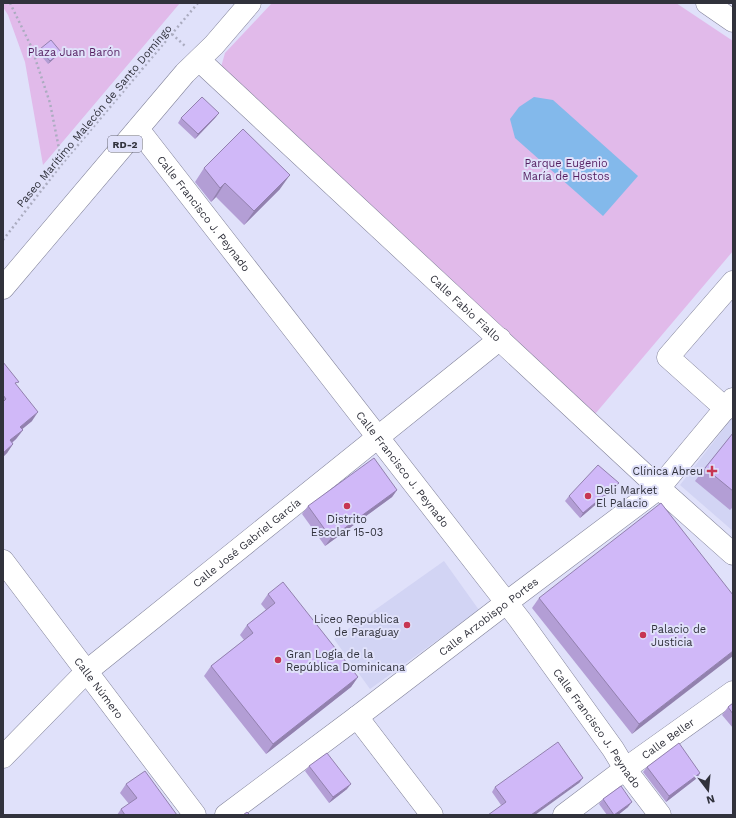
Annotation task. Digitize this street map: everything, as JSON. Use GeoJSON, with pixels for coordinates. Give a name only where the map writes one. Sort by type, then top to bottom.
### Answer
{"type":"FeatureCollection","features":[{"type":"Feature","properties":{"kind":"street","name":"RD-2"},"geometry":{"type":"LineString","coordinates":[[3,288],[185,73],[199,60],[250,3]]}},
{"type":"Feature","properties":{"kind":"street"},"geometry":{"type":"LineString","coordinates":[[707,3],[733,21]]}},
{"type":"Feature","properties":{"kind":"street","name":"Calle Fabio Fiallo"},"geometry":{"type":"LineString","coordinates":[[199,60],[659,488],[733,554]]}},
{"type":"Feature","properties":{"kind":"street","name":"Calle Francisco J. Peynado"},"geometry":{"type":"LineString","coordinates":[[138,129],[520,620],[613,749],[625,769],[660,815]]}},
{"type":"Feature","properties":{"kind":"street"},"geometry":{"type":"LineString","coordinates":[[729,404],[668,357],[733,282]]}},
{"type":"Feature","properties":{"kind":"street","name":"Calle José Gabriel García"},"geometry":{"type":"LineString","coordinates":[[3,757],[87,671],[500,339]]}},
{"type":"Feature","properties":{"kind":"street","name":"Calle Arzobispo Portes"},"geometry":{"type":"LineString","coordinates":[[226,815],[659,488],[729,404]]}},
{"type":"Feature","properties":{"kind":"street","name":"Calle Número"},"geometry":{"type":"LineString","coordinates":[[3,562],[195,815]]}},
{"type":"Feature","properties":{"kind":"street","name":"Calle Beller"},"geometry":{"type":"LineString","coordinates":[[564,815],[625,769],[733,692]]}},
{"type":"Feature","properties":{"kind":"street"},"geometry":{"type":"LineString","coordinates":[[357,717],[432,815]]}},
{"type":"Feature","properties":{"kind":"path"},"geometry":{"type":"LineString","coordinates":[[10,3],[31,46],[50,102],[62,164]]}},
{"type":"Feature","properties":{"kind":"path","name":"Paseo Marítimo Malecón de Santo Domingo"},"geometry":{"type":"LineString","coordinates":[[3,240],[62,164],[198,3]]}},
{"type":"Feature","properties":{"kind":"shaded area","name":"Clínica Abreu"},"geometry":{"type":"Polygon","coordinates":[[[733,417],[733,531],[680,485],[733,417]]]}},
{"type":"Feature","properties":{"kind":"shaded area","name":"Liceo Republica de Paraguay"},"geometry":{"type":"Polygon","coordinates":[[[444,561],[479,610],[370,689],[334,639],[444,561]]]}},
{"type":"Feature","properties":{"kind":"green space","name":"Plaza Juan Barón"},"geometry":{"type":"Polygon","coordinates":[[[3,3],[180,3],[43,165],[25,62],[8,15],[3,7],[3,3]]]}},
{"type":"Feature","properties":{"kind":"green space","name":"Parque Eugenio María de Hostos"},"geometry":{"type":"Polygon","coordinates":[[[272,3],[676,3],[733,41],[733,251],[590,420],[221,67],[225,53],[272,3]]]}},
{"type":"Feature","properties":{"kind":"water"},"geometry":{"type":"Polygon","coordinates":[[[534,97],[553,100],[638,176],[603,216],[515,138],[510,119],[519,107],[534,97]]]}},
{"type":"Feature","properties":{"kind":"building"},"geometry":{"type":"Polygon","coordinates":[[[51,40],[61,52],[50,61],[40,49],[51,40]]]}},
{"type":"Feature","properties":{"kind":"building"},"geometry":{"type":"Polygon","coordinates":[[[202,97],[219,113],[198,134],[181,118],[202,97]]]}},
{"type":"Feature","properties":{"kind":"building"},"geometry":{"type":"Polygon","coordinates":[[[243,129],[290,175],[254,211],[225,183],[220,188],[204,168],[243,129]]]}},
{"type":"Feature","properties":{"kind":"building"},"geometry":{"type":"Polygon","coordinates":[[[3,362],[19,382],[15,383],[38,412],[20,427],[23,430],[10,440],[13,444],[3,453],[3,402],[6,399],[3,395],[3,362]]]}},
{"type":"Feature","properties":{"kind":"building"},"geometry":{"type":"Polygon","coordinates":[[[733,433],[733,491],[705,468],[733,433]]]}},
{"type":"Feature","properties":{"kind":"building","name":"Distrito Escolar 15-03"},"geometry":{"type":"Polygon","coordinates":[[[374,458],[397,490],[331,538],[308,506],[374,458]]]}},
{"type":"Feature","properties":{"kind":"building","name":"Deli Market El Palacio"},"geometry":{"type":"Polygon","coordinates":[[[598,465],[619,483],[583,513],[569,496],[598,465]]]}},
{"type":"Feature","properties":{"kind":"building","name":"Palacio de Justicia"},"geometry":{"type":"Polygon","coordinates":[[[661,503],[733,595],[733,651],[639,724],[539,598],[661,503]]]}},
{"type":"Feature","properties":{"kind":"building","name":"Gran Logia de la República Dominicana"},"geometry":{"type":"Polygon","coordinates":[[[283,582],[358,677],[273,744],[211,666],[253,633],[247,625],[275,603],[268,594],[283,582]]]}},
{"type":"Feature","properties":{"kind":"building"},"geometry":{"type":"Polygon","coordinates":[[[733,703],[733,714],[728,707],[733,703]]]}},
{"type":"Feature","properties":{"kind":"building"},"geometry":{"type":"Polygon","coordinates":[[[558,742],[583,778],[531,815],[488,815],[506,802],[495,787],[558,742]]]}},
{"type":"Feature","properties":{"kind":"building"},"geometry":{"type":"Polygon","coordinates":[[[679,743],[700,773],[669,796],[647,767],[679,743]]]}},
{"type":"Feature","properties":{"kind":"building"},"geometry":{"type":"Polygon","coordinates":[[[327,753],[351,784],[333,797],[309,766],[327,753]]]}},
{"type":"Feature","properties":{"kind":"building"},"geometry":{"type":"Polygon","coordinates":[[[145,771],[177,815],[125,815],[121,809],[137,798],[126,784],[145,771]]]}},
{"type":"Feature","properties":{"kind":"building"},"geometry":{"type":"Polygon","coordinates":[[[621,786],[632,802],[614,815],[603,799],[621,786]]]}},
{"type":"Feature","properties":{"kind":"building"},"geometry":{"type":"Polygon","coordinates":[[[247,812],[250,815],[243,815],[247,812]]]}},
{"type":"Feature","properties":{"kind":"place","name":"Clínica Abreu"},"geometry":{"type":"Point","coordinates":[712,471]}},
{"type":"Feature","properties":{"kind":"place","name":"Deli Market El Palacio"},"geometry":{"type":"Point","coordinates":[588,496]}},
{"type":"Feature","properties":{"kind":"place","name":"Distrito Escolar 15-03"},"geometry":{"type":"Point","coordinates":[347,506]}},
{"type":"Feature","properties":{"kind":"place","name":"Liceo Republica de Paraguay"},"geometry":{"type":"Point","coordinates":[407,625]}},
{"type":"Feature","properties":{"kind":"place","name":"Palacio de Justicia"},"geometry":{"type":"Point","coordinates":[643,635]}},
{"type":"Feature","properties":{"kind":"place","name":"Gran Logia de la República Dominicana"},"geometry":{"type":"Point","coordinates":[278,660]}}]}
